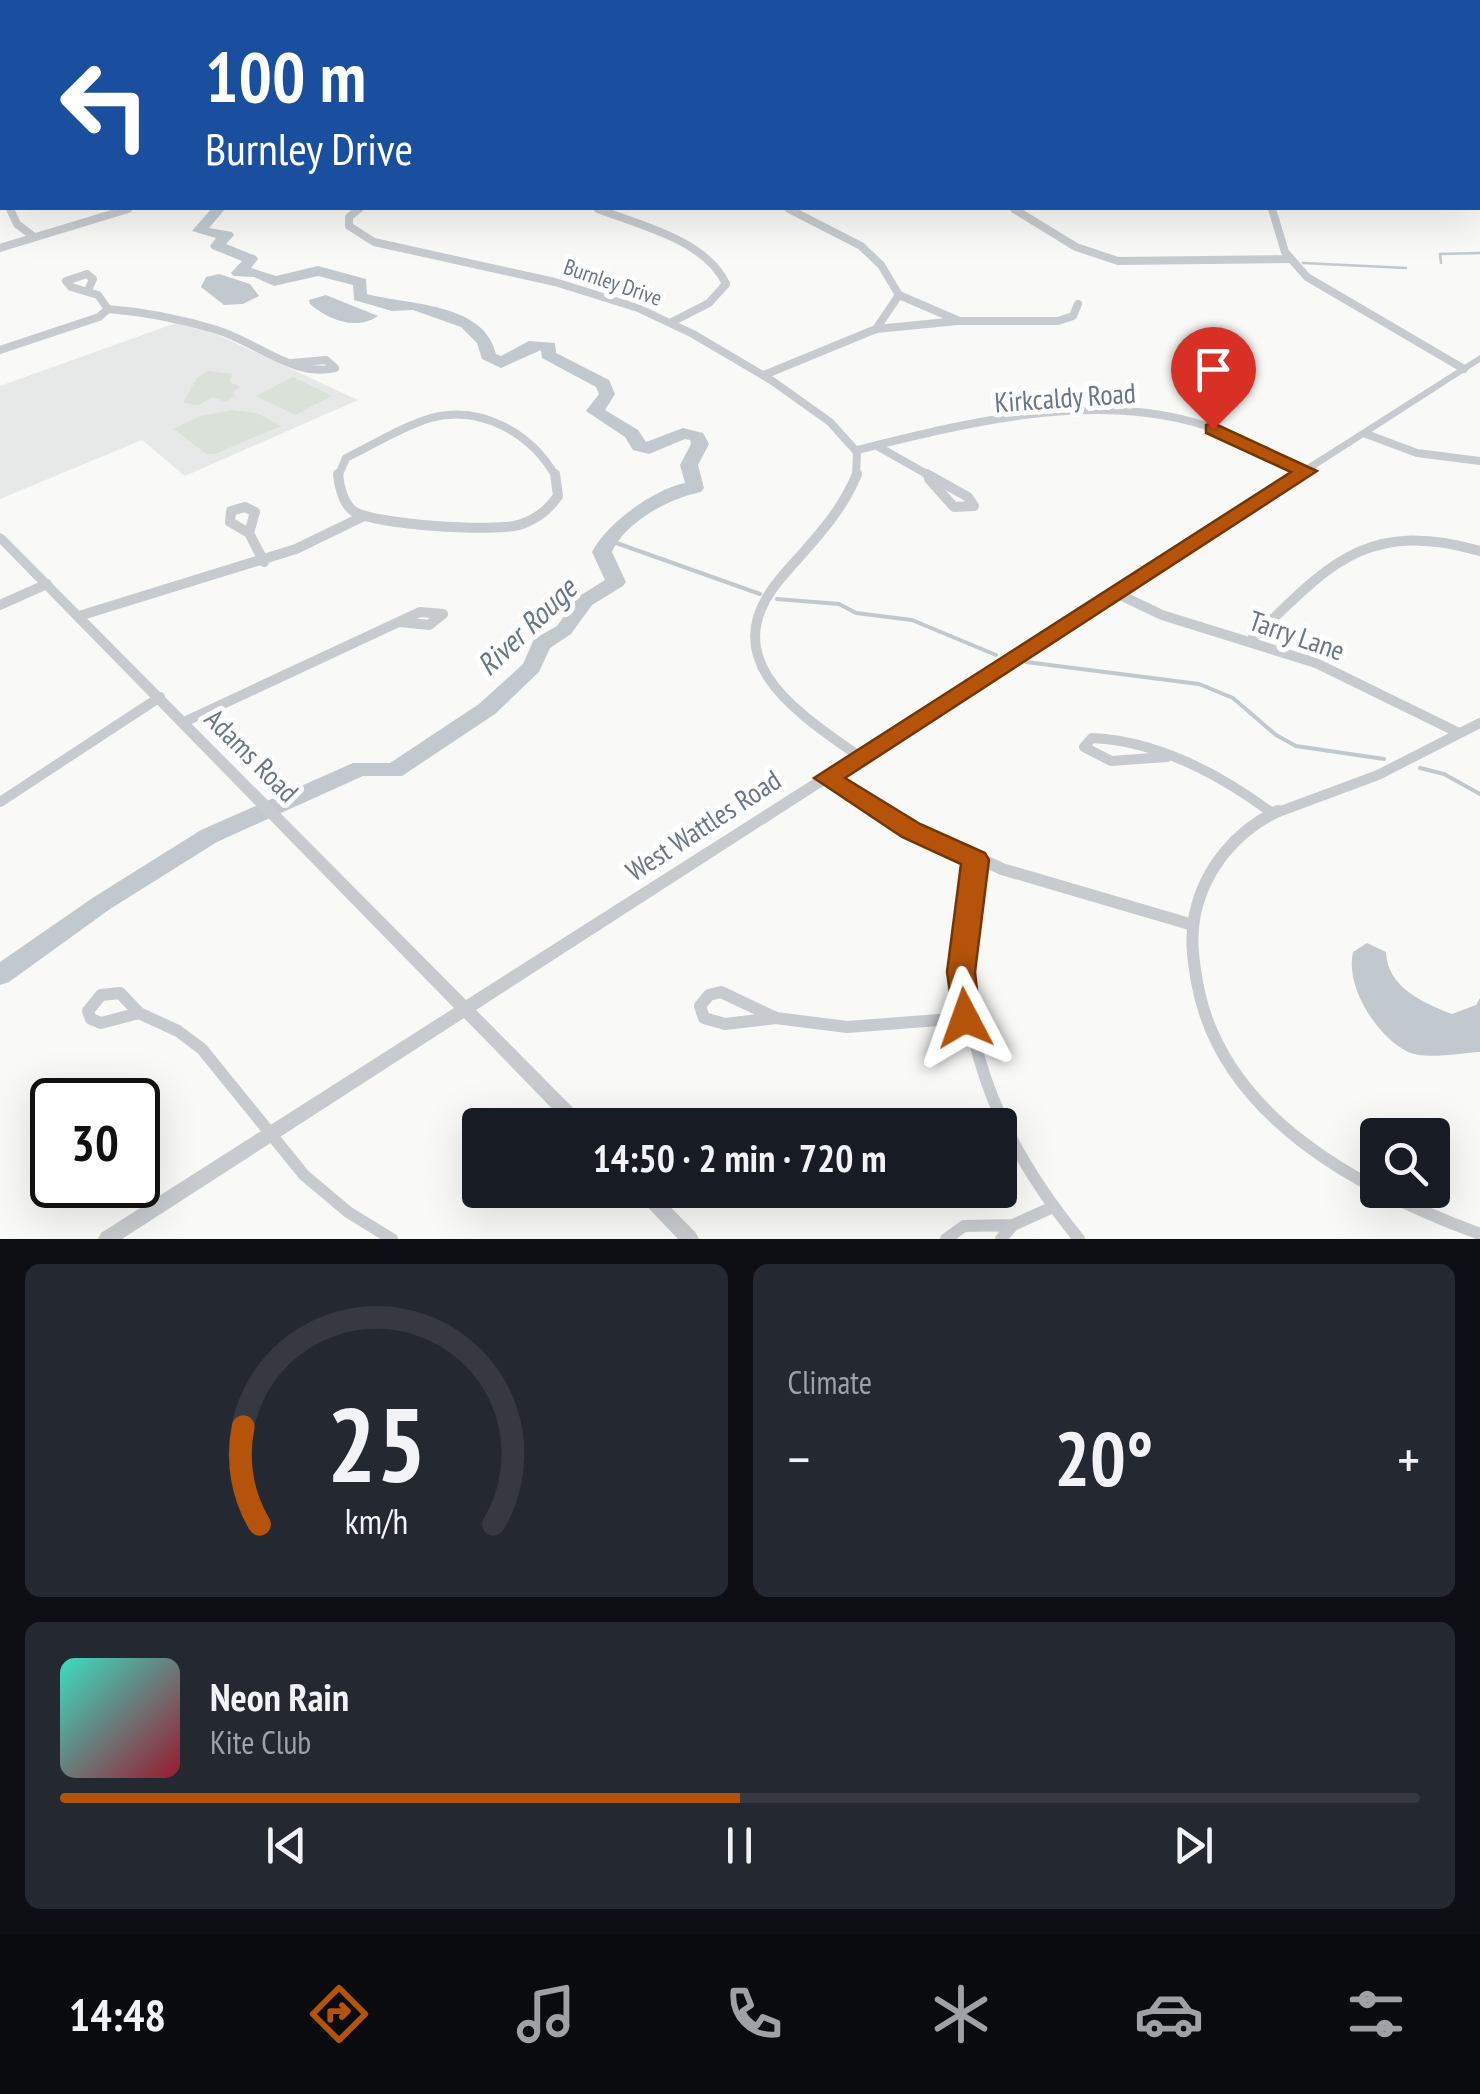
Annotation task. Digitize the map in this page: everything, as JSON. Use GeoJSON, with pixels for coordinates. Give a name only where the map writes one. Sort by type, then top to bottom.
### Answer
{"type":"FeatureCollection","features":[{"type":"Feature","properties":{"kind":"street"},"geometry":{"type":"LineString","coordinates":[[11,210],[13,219],[34,237]]}},
{"type":"Feature","properties":{"kind":"street"},"geometry":{"type":"LineString","coordinates":[[0,248],[123,210]]}},
{"type":"Feature","properties":{"kind":"street","name":"Burnley Drive"},"geometry":{"type":"LineString","coordinates":[[358,210],[349,218],[349,226],[374,242],[582,290],[670,323],[764,375],[820,416],[857,450]]}},
{"type":"Feature","properties":{"kind":"street"},"geometry":{"type":"LineString","coordinates":[[602,210],[705,256],[723,271],[726,284],[717,298],[670,323]]}},
{"type":"Feature","properties":{"kind":"street"},"geometry":{"type":"LineString","coordinates":[[792,210],[862,246],[881,266],[899,295],[958,320]]}},
{"type":"Feature","properties":{"kind":"street"},"geometry":{"type":"LineString","coordinates":[[1016,210],[1076,246],[1118,261],[1289,259]]}},
{"type":"Feature","properties":{"kind":"street"},"geometry":{"type":"LineString","coordinates":[[1273,210],[1289,259],[1325,290],[1464,369]]}},
{"type":"Feature","properties":{"kind":"street"},"geometry":{"type":"LineString","coordinates":[[88,288],[108,309]]}},
{"type":"Feature","properties":{"kind":"street"},"geometry":{"type":"LineString","coordinates":[[876,329],[899,295]]}},
{"type":"Feature","properties":{"kind":"street"},"geometry":{"type":"LineString","coordinates":[[764,375],[876,329],[958,320],[1058,321],[1073,316],[1078,304]]}},
{"type":"Feature","properties":{"kind":"street"},"geometry":{"type":"LineString","coordinates":[[0,350],[88,323],[108,309],[139,310],[221,331],[292,363]]}},
{"type":"Feature","properties":{"kind":"street","name":"West Wattles Road"},"geometry":{"type":"LineString","coordinates":[[107,1239],[1480,358]]}},
{"type":"Feature","properties":{"kind":"street"},"geometry":{"type":"LineString","coordinates":[[79,616],[141,590],[264,562],[324,539],[364,516],[467,528],[512,527],[547,510],[558,476],[540,450],[496,421],[463,414],[437,416],[359,449],[339,465],[337,480],[345,499],[364,516]]}},
{"type":"Feature","properties":{"kind":"street","name":"Kirkcaldy Road"},"geometry":{"type":"LineString","coordinates":[[876,446],[1026,419],[1148,414],[1203,425],[1306,471]]}},
{"type":"Feature","properties":{"kind":"street"},"geometry":{"type":"LineString","coordinates":[[1366,434],[1417,453],[1480,461]]}},
{"type":"Feature","properties":{"kind":"street"},"geometry":{"type":"LineString","coordinates":[[860,757],[776,690],[758,664],[753,638],[764,601],[826,530],[846,498],[859,469],[857,450],[876,446],[929,479]]}},
{"type":"Feature","properties":{"kind":"street"},"geometry":{"type":"LineString","coordinates":[[248,533],[264,562]]}},
{"type":"Feature","properties":{"kind":"street","name":"Adams Road"},"geometry":{"type":"LineString","coordinates":[[0,537],[562,1108]]}},
{"type":"Feature","properties":{"kind":"street"},"geometry":{"type":"LineString","coordinates":[[1250,641],[1345,558],[1374,542],[1422,537],[1480,551]]}},
{"type":"Feature","properties":{"kind":"street"},"geometry":{"type":"LineString","coordinates":[[0,605],[48,584]]}},
{"type":"Feature","properties":{"kind":"street","name":"Tarry Lane"},"geometry":{"type":"LineString","coordinates":[[1116,593],[1162,615],[1340,673],[1458,732]]}},
{"type":"Feature","properties":{"kind":"street"},"geometry":{"type":"LineString","coordinates":[[184,722],[400,622]]}},
{"type":"Feature","properties":{"kind":"street"},"geometry":{"type":"LineString","coordinates":[[0,802],[110,726],[160,698]]}},
{"type":"Feature","properties":{"kind":"street"},"geometry":{"type":"LineString","coordinates":[[1480,723],[1375,777],[1272,813],[1234,841],[1214,868],[1199,896],[1192,925],[1192,963],[1206,1018],[1219,1046],[1260,1102],[1306,1144],[1368,1186],[1480,1234]]}},
{"type":"Feature","properties":{"kind":"street"},"geometry":{"type":"LineString","coordinates":[[1167,757],[1100,760],[1084,747],[1087,740],[1101,737],[1167,757],[1230,782],[1272,813]]}},
{"type":"Feature","properties":{"kind":"street"},"geometry":{"type":"LineString","coordinates":[[826,778],[911,830],[975,860],[1069,895],[1192,925]]}},
{"type":"Feature","properties":{"kind":"street"},"geometry":{"type":"LineString","coordinates":[[975,860],[961,972],[965,1018],[995,1110],[1053,1207],[1080,1239]]}},
{"type":"Feature","properties":{"kind":"street"},"geometry":{"type":"LineString","coordinates":[[776,1018],[729,993],[709,995],[700,1006],[704,1018],[718,1024],[776,1018],[847,1024],[965,1018]]}},
{"type":"Feature","properties":{"kind":"street"},"geometry":{"type":"LineString","coordinates":[[139,1013],[178,1030],[202,1050],[315,1185],[392,1239]]}},
{"type":"Feature","properties":{"kind":"street"},"geometry":{"type":"LineString","coordinates":[[946,1239],[964,1226],[1013,1225],[1053,1207]]}},
{"type":"Feature","properties":{"kind":"street"},"geometry":{"type":"LineString","coordinates":[[660,1208],[690,1239]]}},
{"type":"Feature","properties":{"kind":"street"},"geometry":{"type":"LineString","coordinates":[[1001,1239],[1013,1225]]}},
{"type":"Feature","properties":{"kind":"shaded area"},"geometry":{"type":"Polygon","coordinates":[[[219,274],[250,284],[259,296],[243,304],[224,305],[201,287],[206,277],[219,274]]]}},
{"type":"Feature","properties":{"kind":"shaded area"},"geometry":{"type":"Polygon","coordinates":[[[326,295],[378,316],[360,323],[334,319],[310,304],[309,300],[326,295]]]}},
{"type":"Feature","properties":{"kind":"shaded area"},"geometry":{"type":"Polygon","coordinates":[[[176,323],[218,335],[358,400],[185,476],[142,440],[0,499],[0,386],[176,323]]]}},
{"type":"Feature","properties":{"kind":"shaded area"},"geometry":{"type":"Polygon","coordinates":[[[208,371],[232,374],[230,382],[240,387],[232,393],[236,396],[226,402],[212,397],[199,405],[183,403],[197,378],[208,371]]]}},
{"type":"Feature","properties":{"kind":"shaded area"},"geometry":{"type":"Polygon","coordinates":[[[293,377],[332,396],[295,415],[256,396],[293,377]]]}},
{"type":"Feature","properties":{"kind":"shaded area"},"geometry":{"type":"Polygon","coordinates":[[[232,410],[257,413],[281,426],[215,454],[206,454],[174,429],[200,416],[232,410]]]}},
{"type":"Feature","properties":{"kind":"shaded area"},"geometry":{"type":"Polygon","coordinates":[[[1367,943],[1386,952],[1400,984],[1430,1005],[1452,1014],[1476,1005],[1480,998],[1480,1052],[1433,1056],[1408,1052],[1396,1045],[1365,1009],[1354,980],[1353,952],[1367,943]]]}},
{"type":"Feature","properties":{"kind":"waterway","name":"River Rouge"},"geometry":{"type":"LineString","coordinates":[[0,975],[102,903],[209,836],[361,768],[394,771],[487,709],[532,667],[541,644],[564,630],[585,601],[616,582],[602,552],[609,537],[632,518],[681,489],[695,488],[689,465],[700,444],[697,437],[683,433],[649,449],[639,446],[632,434],[595,411],[607,394],[603,384],[548,355],[549,346],[535,344],[501,363],[488,356],[485,342],[467,324],[415,305],[392,306],[359,297],[361,282],[318,271],[274,281],[257,272],[239,273],[251,259],[217,246],[227,235],[199,231],[217,210]]}},
{"type":"Feature","properties":{"kind":"waterway"},"geometry":{"type":"LineString","coordinates":[[1441,263],[1440,254],[1480,253]]}},
{"type":"Feature","properties":{"kind":"waterway"},"geometry":{"type":"LineString","coordinates":[[1303,263],[1406,268]]}},
{"type":"Feature","properties":{"kind":"waterway"},"geometry":{"type":"LineString","coordinates":[[608,540],[760,594]]}},
{"type":"Feature","properties":{"kind":"waterway"},"geometry":{"type":"LineString","coordinates":[[777,599],[839,604],[856,613],[912,620],[996,655]]}},
{"type":"Feature","properties":{"kind":"waterway"},"geometry":{"type":"LineString","coordinates":[[1026,662],[1199,684],[1233,698],[1276,735],[1296,746],[1384,759]]}},
{"type":"Feature","properties":{"kind":"waterway"},"geometry":{"type":"LineString","coordinates":[[1420,768],[1444,774],[1480,794]]}},
{"type":"Feature","properties":{"kind":"route"},"geometry":{"type":"LineString","coordinates":[[965,1018],[961,972],[970,872],[975,860],[911,830],[826,778],[1306,471],[1213,429]]}}]}
